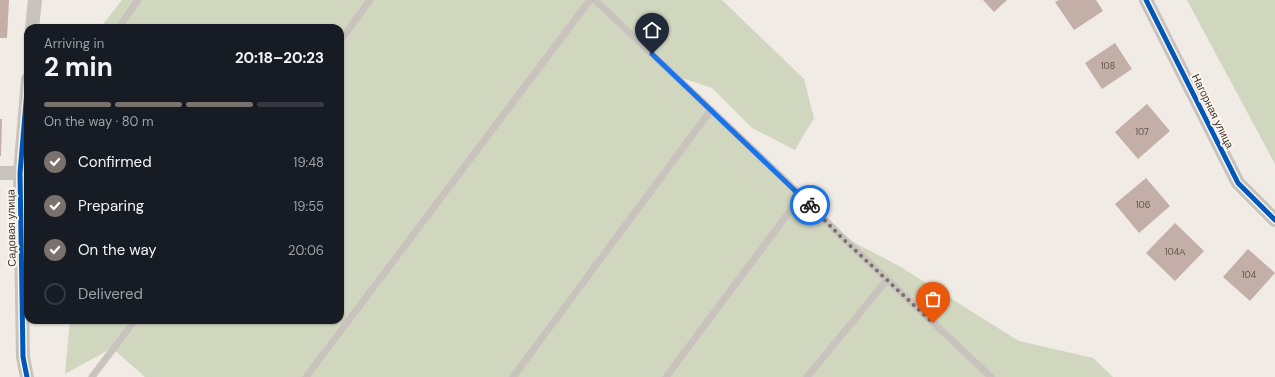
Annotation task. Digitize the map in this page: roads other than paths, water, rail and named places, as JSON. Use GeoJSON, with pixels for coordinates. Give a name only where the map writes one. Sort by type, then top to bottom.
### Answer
{"type":"FeatureCollection","features":[{"type":"Feature","properties":{"kind":"street"},"geometry":{"type":"LineString","coordinates":[[32,24],[35,0]]}},
{"type":"Feature","properties":{"kind":"street","name":"Нагорная улица"},"geometry":{"type":"LineString","coordinates":[[1146,0],[1238,183],[1275,220]]}},
{"type":"Feature","properties":{"kind":"street","name":"Садовая улица"},"geometry":{"type":"LineString","coordinates":[[24,126],[20,173],[23,357],[27,377]]}},
{"type":"Feature","properties":{"kind":"street"},"geometry":{"type":"LineString","coordinates":[[0,172],[20,173]]}},
{"type":"Feature","properties":{"kind":"lane"},"geometry":{"type":"LineString","coordinates":[[121,24],[138,0]]}},
{"type":"Feature","properties":{"kind":"lane"},"geometry":{"type":"LineString","coordinates":[[344,36],[370,0]]}},
{"type":"Feature","properties":{"kind":"lane"},"geometry":{"type":"LineString","coordinates":[[306,377],[590,0]]}},
{"type":"Feature","properties":{"kind":"lane"},"geometry":{"type":"LineString","coordinates":[[595,0],[712,110],[840,236],[991,377]]}},
{"type":"Feature","properties":{"kind":"lane"},"geometry":{"type":"LineString","coordinates":[[513,377],[712,110]]}},
{"type":"Feature","properties":{"kind":"lane"},"geometry":{"type":"LineString","coordinates":[[666,377],[801,196]]}},
{"type":"Feature","properties":{"kind":"lane"},"geometry":{"type":"LineString","coordinates":[[807,377],[887,280]]}},
{"type":"Feature","properties":{"kind":"lane"},"geometry":{"type":"LineString","coordinates":[[92,377],[132,324]]}}]}
